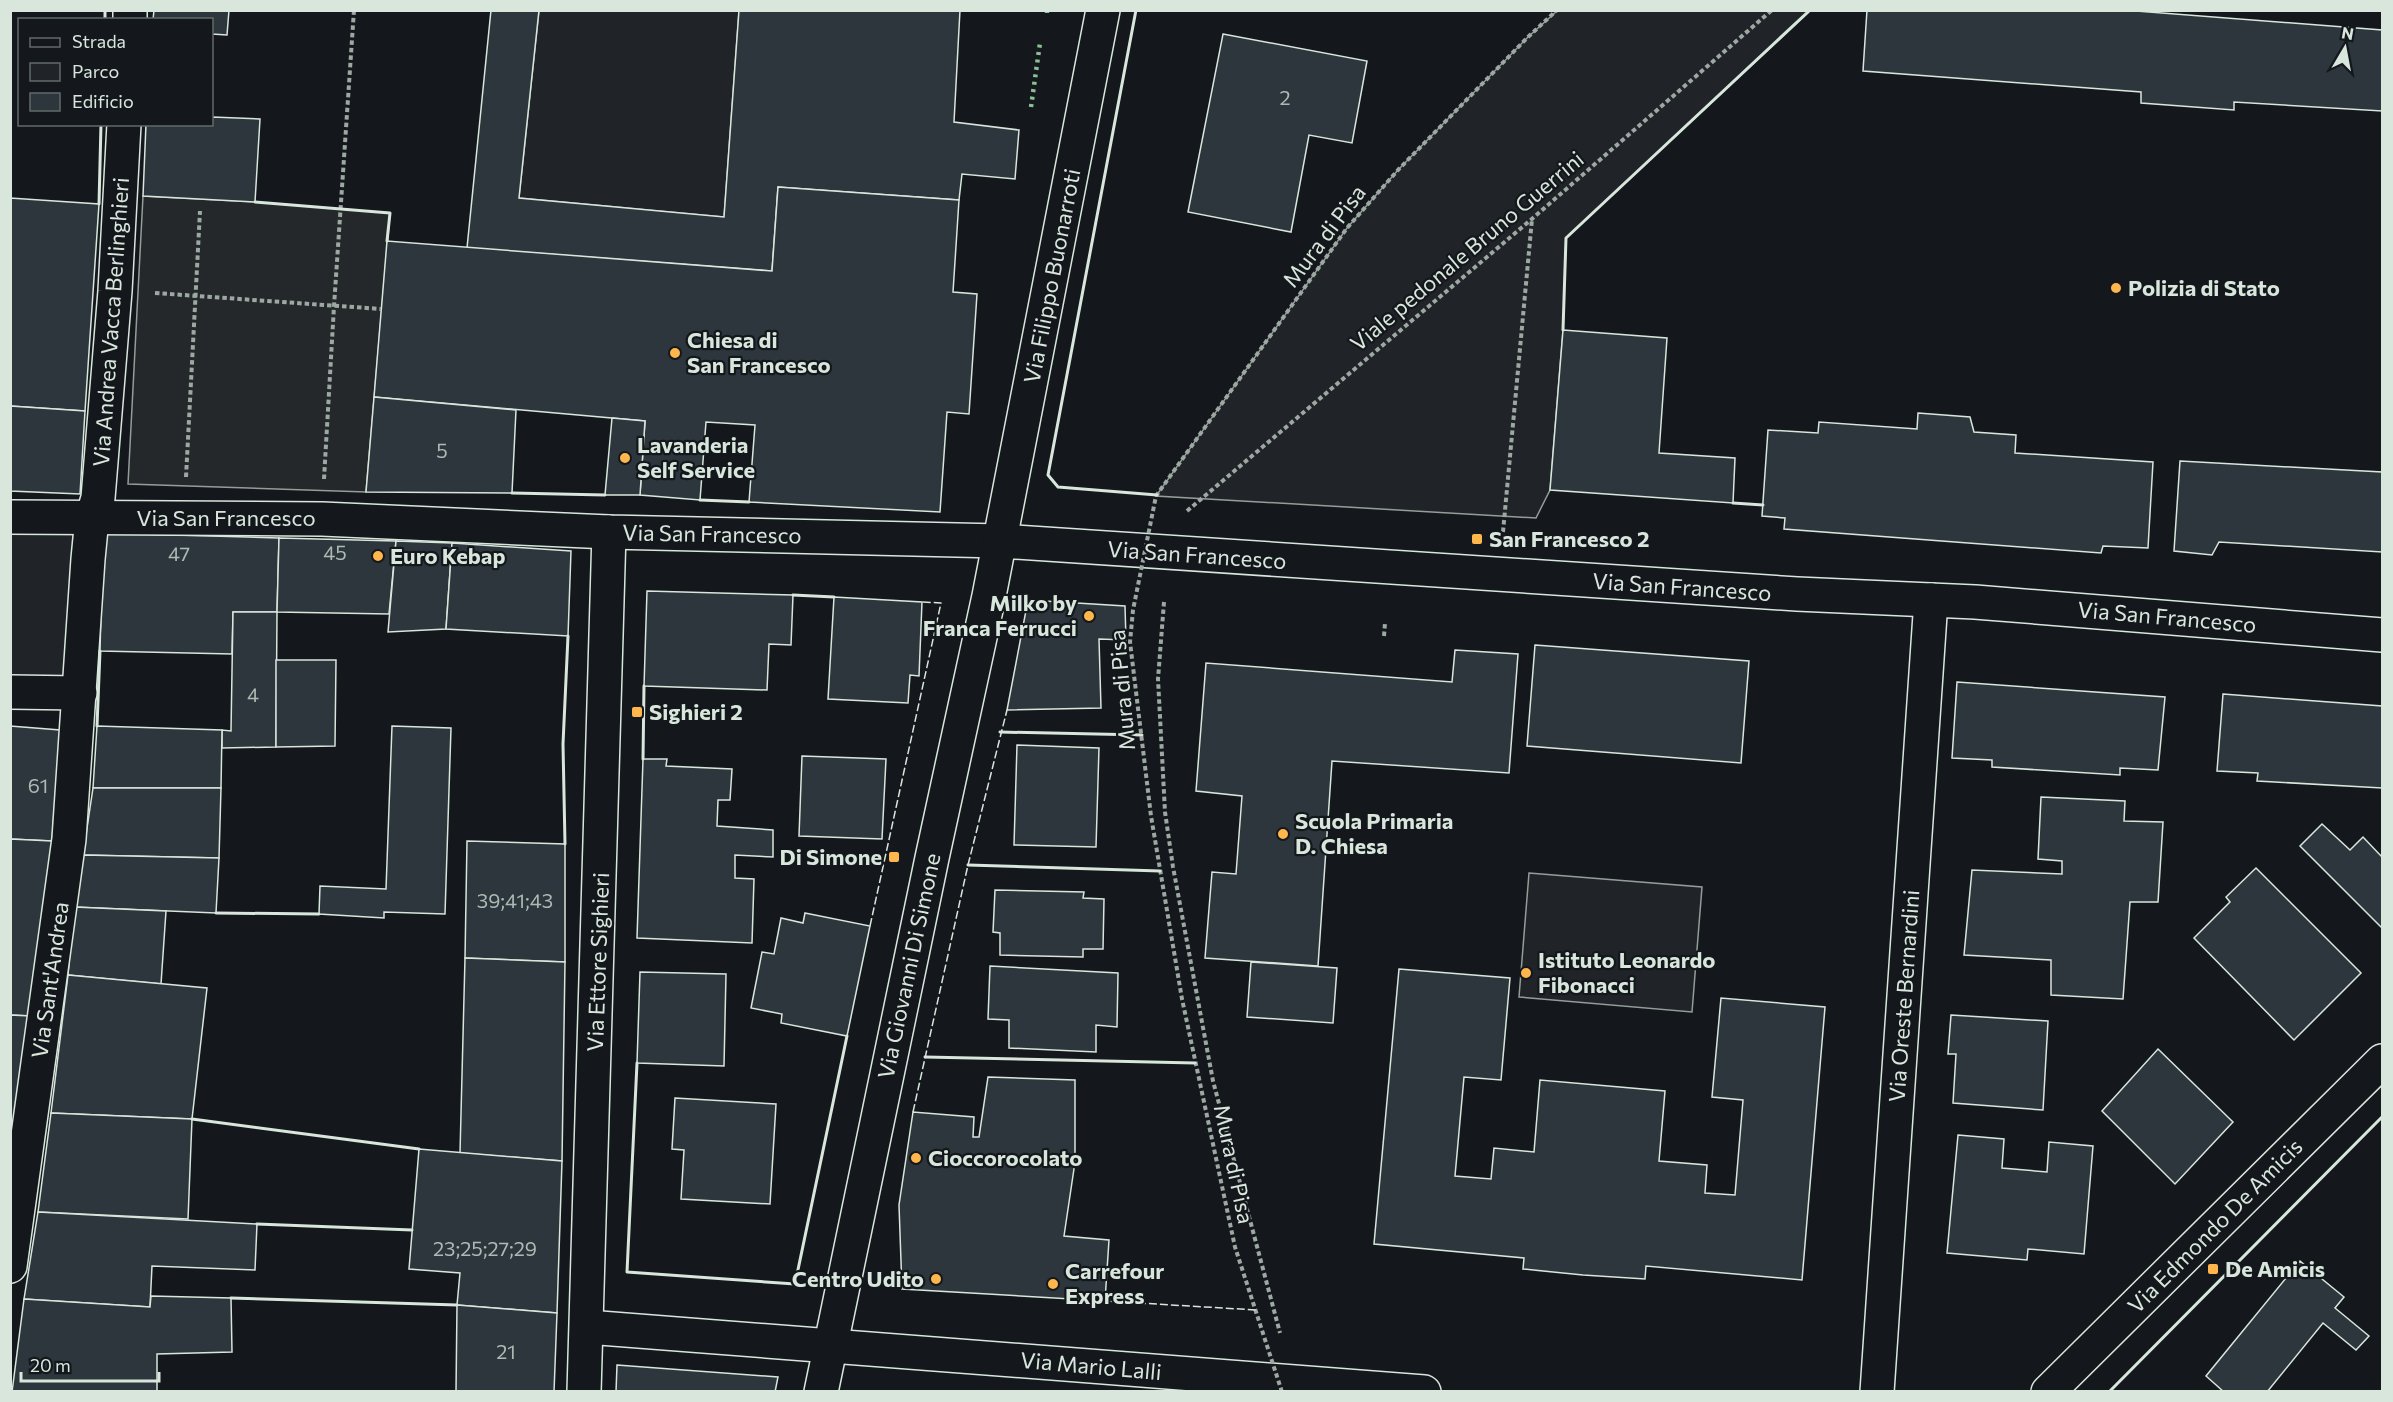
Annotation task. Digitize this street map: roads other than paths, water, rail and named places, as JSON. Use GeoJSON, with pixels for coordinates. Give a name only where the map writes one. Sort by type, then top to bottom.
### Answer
{"type":"FeatureCollection","features":[{"type":"Feature","properties":{"kind":"street","name":"Via Filippo Buonarroti"},"geometry":{"type":"LineString","coordinates":[[1000,541],[1103,10]]}},
{"type":"Feature","properties":{"kind":"street","name":"Via Andrea Vacca Berlinghieri"},"geometry":{"type":"LineString","coordinates":[[80,693],[92,518],[99,486],[115,291],[124,126]]}},
{"type":"Feature","properties":{"kind":"street","name":"Via San Francesco"},"geometry":{"type":"LineString","coordinates":[[10,517],[322,519],[609,532],[1000,541],[1797,594],[1930,600],[2382,635]]}},
{"type":"Feature","properties":{"kind":"street","name":"Via Ettore Sighieri"},"geometry":{"type":"LineString","coordinates":[[584,1392],[609,532]]}},
{"type":"Feature","properties":{"kind":"street","name":"Via Giovanni Di Simone"},"geometry":{"type":"LineString","coordinates":[[821,1392],[1000,541]]}},
{"type":"Feature","properties":{"kind":"street","name":"Via Oreste Bernardini"},"geometry":{"type":"LineString","coordinates":[[1877,1392],[1930,600]]}},
{"type":"Feature","properties":{"kind":"street"},"geometry":{"type":"LineString","coordinates":[[10,692],[80,693]]}},
{"type":"Feature","properties":{"kind":"street","name":"Via Sant'Andrea"},"geometry":{"type":"LineString","coordinates":[[10,1266],[69,839],[80,693]]}},
{"type":"Feature","properties":{"kind":"street","name":"Via Edmondo De Amicis"},"geometry":{"type":"LineString","coordinates":[[2048,1392],[2382,1061]]}},
{"type":"Feature","properties":{"kind":"street","name":"Via Mario Lalli"},"geometry":{"type":"LineString","coordinates":[[587,1326],[1281,1386],[1424,1392]]}},
{"type":"Feature","properties":{"kind":"place","name":"Polizia di Stato"},"geometry":{"type":"Point","coordinates":[2116,288]}},
{"type":"Feature","properties":{"kind":"place","name":"Chiesa di San Francesco"},"geometry":{"type":"Point","coordinates":[675,353]}},
{"type":"Feature","properties":{"kind":"place","name":"Lavanderia Self Service"},"geometry":{"type":"Point","coordinates":[625,458]}},
{"type":"Feature","properties":{"kind":"place","name":"San Francesco 2"},"geometry":{"type":"Point","coordinates":[1477,539]}},
{"type":"Feature","properties":{"kind":"place","name":"Euro Kebap"},"geometry":{"type":"Point","coordinates":[378,556]}},
{"type":"Feature","properties":{"kind":"place","name":"Milko by Franca Ferrucci"},"geometry":{"type":"Point","coordinates":[1089,616]}},
{"type":"Feature","properties":{"kind":"place","name":"Sighieri 2"},"geometry":{"type":"Point","coordinates":[637,712]}},
{"type":"Feature","properties":{"kind":"place","name":"Scuola Primaria D. Chiesa"},"geometry":{"type":"Point","coordinates":[1283,834]}},
{"type":"Feature","properties":{"kind":"place","name":"Di Simone"},"geometry":{"type":"Point","coordinates":[894,857]}},
{"type":"Feature","properties":{"kind":"place","name":"Istituto Leonardo Fibonacci"},"geometry":{"type":"Point","coordinates":[1526,973]}},
{"type":"Feature","properties":{"kind":"place","name":"Cioccorocolato"},"geometry":{"type":"Point","coordinates":[916,1158]}},
{"type":"Feature","properties":{"kind":"place","name":"De Amicis"},"geometry":{"type":"Point","coordinates":[2213,1269]}},
{"type":"Feature","properties":{"kind":"place","name":"Centro Udito"},"geometry":{"type":"Point","coordinates":[936,1279]}},
{"type":"Feature","properties":{"kind":"place","name":"Carrefour Express"},"geometry":{"type":"Point","coordinates":[1053,1284]}}]}
